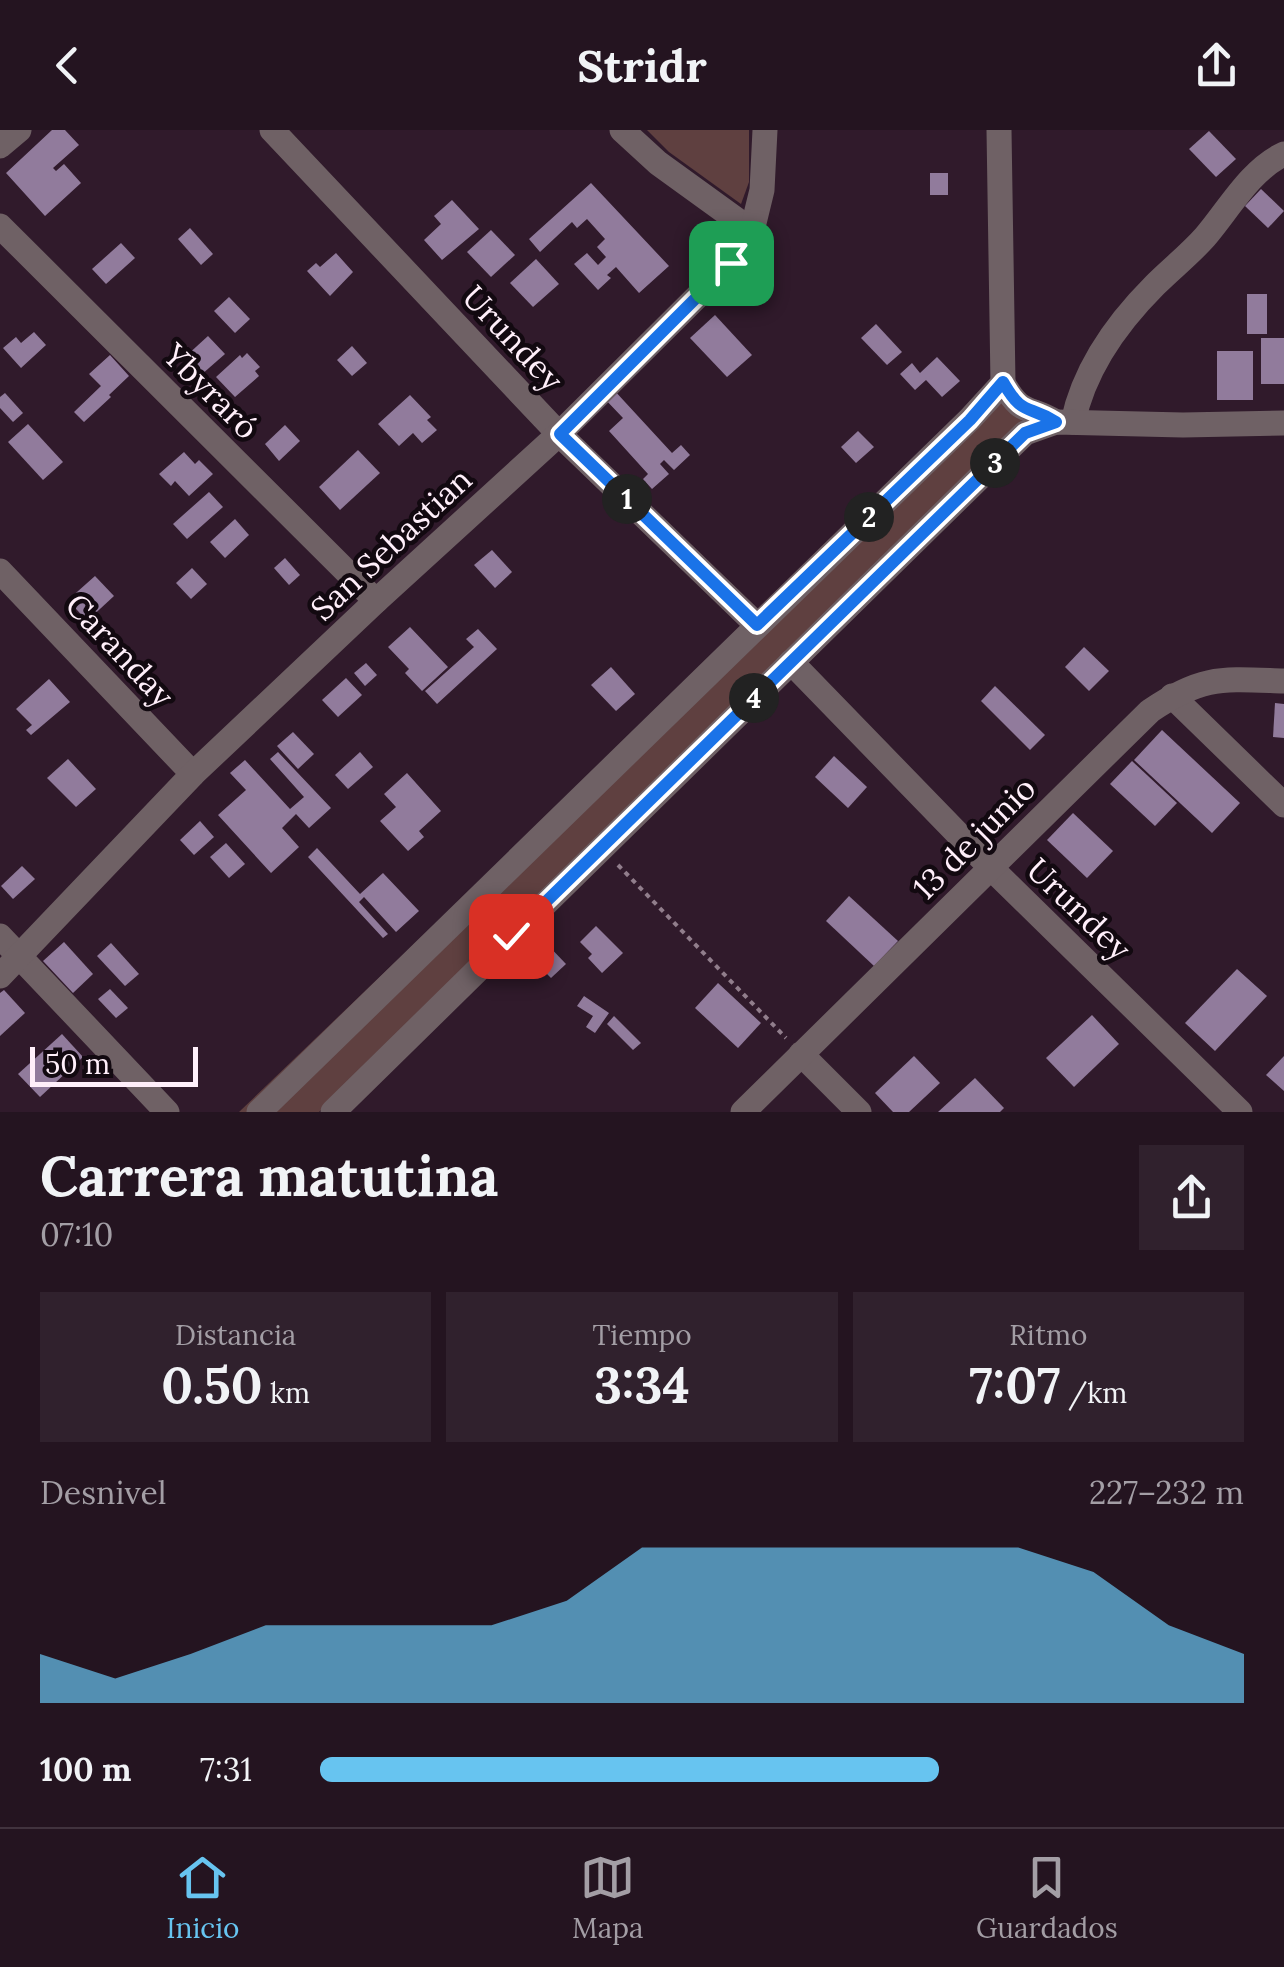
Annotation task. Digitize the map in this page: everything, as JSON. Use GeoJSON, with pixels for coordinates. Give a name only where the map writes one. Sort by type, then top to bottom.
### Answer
{"type":"FeatureCollection","features":[{"type":"Feature","properties":{"kind":"street"},"geometry":{"type":"LineString","coordinates":[[0,146],[18,130]]}},
{"type":"Feature","properties":{"kind":"street","name":"Urundey"},"geometry":{"type":"LineString","coordinates":[[272,130],[560,434],[757,625]]}},
{"type":"Feature","properties":{"kind":"street"},"geometry":{"type":"LineString","coordinates":[[622,130],[752,232]]}},
{"type":"Feature","properties":{"kind":"street","name":"San Sebastian"},"geometry":{"type":"LineString","coordinates":[[0,976],[192,774],[560,434],[731,263],[752,232],[762,190],[765,130]]}},
{"type":"Feature","properties":{"kind":"street"},"geometry":{"type":"LineString","coordinates":[[999,130],[1003,382],[1022,409],[1064,422]]}},
{"type":"Feature","properties":{"kind":"street"},"geometry":{"type":"LineString","coordinates":[[1064,422],[1111,335],[1152,288],[1204,239],[1244,188],[1284,154]]}},
{"type":"Feature","properties":{"kind":"street","name":"Ybyraró"},"geometry":{"type":"LineString","coordinates":[[0,226],[376,601]]}},
{"type":"Feature","properties":{"kind":"street"},"geometry":{"type":"LineString","coordinates":[[259,1112],[970,420],[1003,382]]}},
{"type":"Feature","properties":{"kind":"street"},"geometry":{"type":"LineString","coordinates":[[332,1112],[1025,433],[1064,422],[1284,424]]}},
{"type":"Feature","properties":{"kind":"street","name":"Caranday"},"geometry":{"type":"LineString","coordinates":[[0,571],[192,774]]}},
{"type":"Feature","properties":{"kind":"street","name":"Urundey"},"geometry":{"type":"LineString","coordinates":[[792,662],[991,868],[1240,1112]]}},
{"type":"Feature","properties":{"kind":"street","name":"13 de junio"},"geometry":{"type":"LineString","coordinates":[[743,1112],[1150,711],[1172,696],[1205,682],[1284,681]]}},
{"type":"Feature","properties":{"kind":"street"},"geometry":{"type":"LineString","coordinates":[[1172,696],[1284,805]]}},
{"type":"Feature","properties":{"kind":"street"},"geometry":{"type":"LineString","coordinates":[[0,936],[167,1112]]}},
{"type":"Feature","properties":{"kind":"street"},"geometry":{"type":"LineString","coordinates":[[801,1054],[859,1112]]}},
{"type":"Feature","properties":{"kind":"path"},"geometry":{"type":"LineString","coordinates":[[601,848],[801,1054]]}},
{"type":"Feature","properties":{"kind":"shaded area"},"geometry":{"type":"Polygon","coordinates":[[[647,130],[749,130],[749,182],[741,204],[669,152],[647,130]]]}},
{"type":"Feature","properties":{"kind":"shaded area"},"geometry":{"type":"Polygon","coordinates":[[[984,397],[1020,409],[1023,428],[319,1112],[239,1112],[984,397]]]}},
{"type":"Feature","properties":{"kind":"building"},"geometry":{"type":"Polygon","coordinates":[[[52,130],[65,130],[79,145],[53,168],[56,171],[64,164],[81,183],[45,216],[6,173],[52,130]]]}},
{"type":"Feature","properties":{"kind":"building"},"geometry":{"type":"Polygon","coordinates":[[[1209,131],[1236,159],[1216,177],[1189,149],[1209,131]]]}},
{"type":"Feature","properties":{"kind":"building"},"geometry":{"type":"Polygon","coordinates":[[[930,173],[948,173],[948,195],[930,195],[930,173]]]}},
{"type":"Feature","properties":{"kind":"building"},"geometry":{"type":"Polygon","coordinates":[[[591,183],[669,266],[639,293],[616,267],[598,290],[574,264],[587,253],[598,265],[606,257],[597,247],[605,239],[587,219],[577,228],[572,222],[540,252],[529,239],[591,183]]]}},
{"type":"Feature","properties":{"kind":"building"},"geometry":{"type":"Polygon","coordinates":[[[1261,189],[1284,211],[1268,228],[1245,206],[1261,189]]]}},
{"type":"Feature","properties":{"kind":"building"},"geometry":{"type":"Polygon","coordinates":[[[452,200],[479,229],[442,260],[424,240],[441,224],[434,216],[452,200]]]}},
{"type":"Feature","properties":{"kind":"building"},"geometry":{"type":"Polygon","coordinates":[[[190,228],[213,254],[201,265],[178,239],[190,228]]]}},
{"type":"Feature","properties":{"kind":"building"},"geometry":{"type":"Polygon","coordinates":[[[491,230],[515,255],[491,277],[467,252],[491,230]]]}},
{"type":"Feature","properties":{"kind":"building"},"geometry":{"type":"Polygon","coordinates":[[[121,243],[135,258],[106,284],[92,269],[121,243]]]}},
{"type":"Feature","properties":{"kind":"building"},"geometry":{"type":"Polygon","coordinates":[[[336,253],[353,272],[330,296],[307,271],[316,263],[320,267],[336,253]]]}},
{"type":"Feature","properties":{"kind":"building"},"geometry":{"type":"Polygon","coordinates":[[[536,259],[559,284],[533,307],[510,283],[536,259]]]}},
{"type":"Feature","properties":{"kind":"building"},"geometry":{"type":"Polygon","coordinates":[[[1247,294],[1267,294],[1267,334],[1247,334],[1247,294]]]}},
{"type":"Feature","properties":{"kind":"building"},"geometry":{"type":"Polygon","coordinates":[[[229,297],[250,319],[235,333],[214,311],[229,297]]]}},
{"type":"Feature","properties":{"kind":"building"},"geometry":{"type":"Polygon","coordinates":[[[715,315],[752,355],[727,377],[690,338],[715,315]]]}},
{"type":"Feature","properties":{"kind":"building"},"geometry":{"type":"Polygon","coordinates":[[[876,324],[902,352],[887,365],[861,338],[876,324]]]}},
{"type":"Feature","properties":{"kind":"building"},"geometry":{"type":"Polygon","coordinates":[[[34,332],[46,345],[21,368],[3,348],[16,337],[21,343],[34,332]]]}},
{"type":"Feature","properties":{"kind":"building"},"geometry":{"type":"Polygon","coordinates":[[[208,336],[225,354],[201,375],[185,357],[208,336]]]}},
{"type":"Feature","properties":{"kind":"building"},"geometry":{"type":"Polygon","coordinates":[[[1261,338],[1284,338],[1284,384],[1261,384],[1261,338]]]}},
{"type":"Feature","properties":{"kind":"building"},"geometry":{"type":"Polygon","coordinates":[[[352,346],[367,363],[352,376],[337,360],[352,346]]]}},
{"type":"Feature","properties":{"kind":"building"},"geometry":{"type":"Polygon","coordinates":[[[1217,351],[1253,351],[1253,400],[1217,400],[1217,351]]]}},
{"type":"Feature","properties":{"kind":"building"},"geometry":{"type":"Polygon","coordinates":[[[247,353],[260,367],[255,371],[259,376],[235,397],[216,377],[247,353]]]}},
{"type":"Feature","properties":{"kind":"building"},"geometry":{"type":"Polygon","coordinates":[[[110,355],[129,376],[84,422],[74,412],[101,386],[89,374],[110,355]]]}},
{"type":"Feature","properties":{"kind":"building"},"geometry":{"type":"Polygon","coordinates":[[[937,357],[960,381],[942,397],[926,380],[915,390],[900,374],[912,363],[920,373],[937,357]]]}},
{"type":"Feature","properties":{"kind":"building"},"geometry":{"type":"Polygon","coordinates":[[[613,389],[672,453],[681,445],[690,455],[674,470],[664,460],[660,464],[669,474],[652,489],[643,479],[648,474],[609,431],[623,418],[603,397],[613,389]]]}},
{"type":"Feature","properties":{"kind":"building"},"geometry":{"type":"Polygon","coordinates":[[[5,393],[23,413],[13,422],[0,408],[0,397],[5,393]]]}},
{"type":"Feature","properties":{"kind":"building"},"geometry":{"type":"Polygon","coordinates":[[[410,395],[431,417],[427,420],[437,430],[422,443],[413,433],[399,446],[378,424],[410,395]]]}},
{"type":"Feature","properties":{"kind":"building"},"geometry":{"type":"Polygon","coordinates":[[[28,424],[63,462],[43,480],[8,442],[28,424]]]}},
{"type":"Feature","properties":{"kind":"building"},"geometry":{"type":"Polygon","coordinates":[[[285,425],[300,441],[279,461],[265,444],[285,425]]]}},
{"type":"Feature","properties":{"kind":"building"},"geometry":{"type":"Polygon","coordinates":[[[858,431],[874,447],[856,463],[841,447],[858,431]]]}},
{"type":"Feature","properties":{"kind":"building"},"geometry":{"type":"Polygon","coordinates":[[[358,450],[380,473],[340,510],[319,487],[358,450]]]}},
{"type":"Feature","properties":{"kind":"building"},"geometry":{"type":"Polygon","coordinates":[[[184,452],[213,474],[189,496],[175,481],[171,486],[159,474],[184,452]]]}},
{"type":"Feature","properties":{"kind":"building"},"geometry":{"type":"Polygon","coordinates":[[[209,492],[223,507],[187,539],[173,524],[209,492]]]}},
{"type":"Feature","properties":{"kind":"building"},"geometry":{"type":"Polygon","coordinates":[[[235,519],[249,535],[225,558],[210,542],[235,519]]]}},
{"type":"Feature","properties":{"kind":"building"},"geometry":{"type":"Polygon","coordinates":[[[492,550],[512,572],[495,588],[474,565],[492,550]]]}},
{"type":"Feature","properties":{"kind":"building"},"geometry":{"type":"Polygon","coordinates":[[[285,558],[300,575],[289,585],[274,568],[285,558]]]}},
{"type":"Feature","properties":{"kind":"building"},"geometry":{"type":"Polygon","coordinates":[[[192,568],[207,584],[191,599],[176,583],[192,568]]]}},
{"type":"Feature","properties":{"kind":"building"},"geometry":{"type":"Polygon","coordinates":[[[95,576],[114,596],[87,621],[68,600],[95,576]]]}},
{"type":"Feature","properties":{"kind":"building"},"geometry":{"type":"Polygon","coordinates":[[[410,627],[448,667],[422,691],[405,673],[409,669],[388,647],[410,627]]]}},
{"type":"Feature","properties":{"kind":"building"},"geometry":{"type":"Polygon","coordinates":[[[478,629],[497,649],[437,704],[425,691],[474,647],[466,639],[478,629]]]}},
{"type":"Feature","properties":{"kind":"building"},"geometry":{"type":"Polygon","coordinates":[[[1084,647],[1109,671],[1089,691],[1065,667],[1084,647]]]}},
{"type":"Feature","properties":{"kind":"building"},"geometry":{"type":"Polygon","coordinates":[[[366,663],[377,675],[365,686],[354,673],[366,663]]]}},
{"type":"Feature","properties":{"kind":"building"},"geometry":{"type":"Polygon","coordinates":[[[611,667],[635,694],[616,711],[591,685],[611,667]]]}},
{"type":"Feature","properties":{"kind":"building"},"geometry":{"type":"Polygon","coordinates":[[[346,678],[362,695],[338,717],[322,700],[346,678]]]}},
{"type":"Feature","properties":{"kind":"building"},"geometry":{"type":"Polygon","coordinates":[[[49,679],[70,702],[31,735],[26,730],[32,725],[16,709],[49,679]]]}},
{"type":"Feature","properties":{"kind":"building"},"geometry":{"type":"Polygon","coordinates":[[[995,686],[1045,735],[1030,750],[981,701],[995,686]]]}},
{"type":"Feature","properties":{"kind":"building"},"geometry":{"type":"Polygon","coordinates":[[[1275,703],[1284,704],[1284,738],[1273,737],[1275,703]]]}},
{"type":"Feature","properties":{"kind":"building"},"geometry":{"type":"Polygon","coordinates":[[[1162,730],[1240,803],[1212,833],[1134,760],[1162,730]]]}},
{"type":"Feature","properties":{"kind":"building"},"geometry":{"type":"Polygon","coordinates":[[[293,732],[314,754],[298,769],[277,746],[293,732]]]}},
{"type":"Feature","properties":{"kind":"building"},"geometry":{"type":"Polygon","coordinates":[[[278,752],[331,808],[309,828],[296,814],[282,828],[299,847],[271,873],[218,815],[246,790],[230,773],[245,760],[290,809],[304,797],[270,759],[278,752]]]}},
{"type":"Feature","properties":{"kind":"building"},"geometry":{"type":"Polygon","coordinates":[[[360,752],[373,767],[348,789],[335,775],[360,752]]]}},
{"type":"Feature","properties":{"kind":"building"},"geometry":{"type":"Polygon","coordinates":[[[834,756],[867,787],[848,808],[815,777],[834,756]]]}},
{"type":"Feature","properties":{"kind":"building"},"geometry":{"type":"Polygon","coordinates":[[[68,759],[96,789],[76,807],[47,778],[68,759]]]}},
{"type":"Feature","properties":{"kind":"building"},"geometry":{"type":"Polygon","coordinates":[[[1132,761],[1177,803],[1155,826],[1110,784],[1132,761]]]}},
{"type":"Feature","properties":{"kind":"building"},"geometry":{"type":"Polygon","coordinates":[[[407,773],[441,811],[419,831],[424,837],[408,851],[380,821],[396,807],[384,794],[407,773]]]}},
{"type":"Feature","properties":{"kind":"building"},"geometry":{"type":"Polygon","coordinates":[[[1073,813],[1113,851],[1087,878],[1047,840],[1073,813]]]}},
{"type":"Feature","properties":{"kind":"building"},"geometry":{"type":"Polygon","coordinates":[[[200,821],[214,837],[194,855],[180,840],[200,821]]]}},
{"type":"Feature","properties":{"kind":"building"},"geometry":{"type":"Polygon","coordinates":[[[226,843],[245,864],[229,878],[210,857],[226,843]]]}},
{"type":"Feature","properties":{"kind":"building"},"geometry":{"type":"Polygon","coordinates":[[[317,848],[360,894],[383,873],[419,911],[396,932],[364,897],[359,902],[388,934],[383,938],[308,857],[317,848]]]}},
{"type":"Feature","properties":{"kind":"building"},"geometry":{"type":"Polygon","coordinates":[[[22,866],[35,879],[13,899],[1,886],[22,866]]]}},
{"type":"Feature","properties":{"kind":"building"},"geometry":{"type":"Polygon","coordinates":[[[849,896],[898,941],[874,966],[826,921],[849,896]]]}},
{"type":"Feature","properties":{"kind":"building"},"geometry":{"type":"Polygon","coordinates":[[[596,926],[623,953],[602,973],[580,942],[596,926]]]}},
{"type":"Feature","properties":{"kind":"building"},"geometry":{"type":"Polygon","coordinates":[[[543,940],[566,964],[551,978],[528,955],[543,940]]]}},
{"type":"Feature","properties":{"kind":"building"},"geometry":{"type":"Polygon","coordinates":[[[64,942],[93,974],[73,993],[43,961],[64,942]]]}},
{"type":"Feature","properties":{"kind":"building"},"geometry":{"type":"Polygon","coordinates":[[[111,943],[139,974],[125,986],[97,956],[111,943]]]}},
{"type":"Feature","properties":{"kind":"building"},"geometry":{"type":"Polygon","coordinates":[[[1237,969],[1267,996],[1215,1051],[1185,1023],[1237,969]]]}},
{"type":"Feature","properties":{"kind":"building"},"geometry":{"type":"Polygon","coordinates":[[[718,983],[761,1023],[738,1048],[695,1008],[718,983]]]}},
{"type":"Feature","properties":{"kind":"building"},"geometry":{"type":"Polygon","coordinates":[[[110,989],[128,1008],[116,1018],[98,999],[110,989]]]}},
{"type":"Feature","properties":{"kind":"building"},"geometry":{"type":"Polygon","coordinates":[[[4,990],[25,1013],[0,1036],[0,993],[4,990]]]}},
{"type":"Feature","properties":{"kind":"building"},"geometry":{"type":"Polygon","coordinates":[[[584,996],[609,1013],[595,1033],[586,1027],[593,1016],[577,1006],[584,996]]]}},
{"type":"Feature","properties":{"kind":"building"},"geometry":{"type":"Polygon","coordinates":[[[1092,1015],[1119,1044],[1074,1087],[1046,1058],[1092,1015]]]}},
{"type":"Feature","properties":{"kind":"building"},"geometry":{"type":"Polygon","coordinates":[[[614,1016],[641,1043],[633,1050],[607,1024],[614,1016]]]}},
{"type":"Feature","properties":{"kind":"building"},"geometry":{"type":"Polygon","coordinates":[[[62,1034],[83,1057],[40,1097],[18,1074],[62,1034]]]}},
{"type":"Feature","properties":{"kind":"building"},"geometry":{"type":"Polygon","coordinates":[[[914,1056],[940,1083],[909,1112],[893,1112],[875,1093],[914,1056]]]}},
{"type":"Feature","properties":{"kind":"building"},"geometry":{"type":"Polygon","coordinates":[[[1284,1056],[1284,1091],[1266,1075],[1284,1056]]]}},
{"type":"Feature","properties":{"kind":"building"},"geometry":{"type":"Polygon","coordinates":[[[975,1078],[1004,1108],[1000,1112],[938,1112],[975,1078]]]}},
{"type":"Feature","properties":{"kind":"route"},"geometry":{"type":"LineString","coordinates":[[511,936],[1025,433],[1056,422],[1044,414],[1022,409],[1003,382],[970,420],[757,625],[560,434],[731,263]]}}]}
